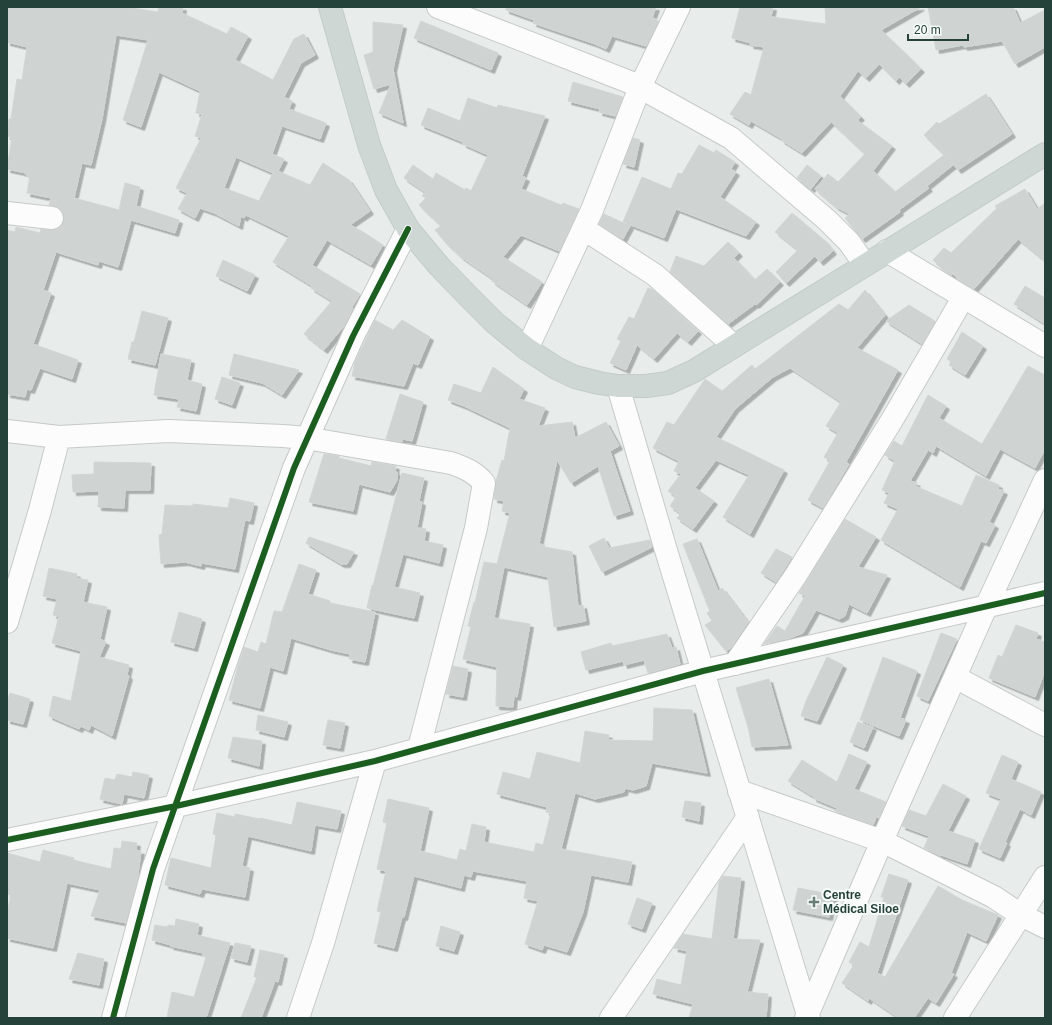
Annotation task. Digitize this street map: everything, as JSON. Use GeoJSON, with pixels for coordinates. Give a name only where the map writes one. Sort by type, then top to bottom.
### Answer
{"type":"FeatureCollection","features":[{"type":"Feature","properties":{"kind":"main road"},"geometry":{"type":"LineString","coordinates":[[330,7],[369,145],[386,190],[408,229],[439,266],[468,296],[495,323],[527,349],[556,368],[575,377],[618,386],[668,384],[694,371],[1045,154]]}},
{"type":"Feature","properties":{"kind":"street"},"geometry":{"type":"LineString","coordinates":[[438,7],[640,86],[731,138],[827,220],[849,242],[865,265]]}},
{"type":"Feature","properties":{"kind":"street"},"geometry":{"type":"LineString","coordinates":[[527,349],[584,229],[640,86],[679,7]]}},
{"type":"Feature","properties":{"kind":"street"},"geometry":{"type":"LineString","coordinates":[[7,213],[52,218]]}},
{"type":"Feature","properties":{"kind":"street"},"geometry":{"type":"LineString","coordinates":[[113,1018],[153,869],[294,468],[306,438],[353,336],[408,229]]}},
{"type":"Feature","properties":{"kind":"street"},"geometry":{"type":"LineString","coordinates":[[584,229],[655,275],[734,346]]}},
{"type":"Feature","properties":{"kind":"street"},"geometry":{"type":"LineString","coordinates":[[887,251],[1045,346]]}},
{"type":"Feature","properties":{"kind":"street"},"geometry":{"type":"LineString","coordinates":[[735,664],[800,568],[892,420],[964,298]]}},
{"type":"Feature","properties":{"kind":"street"},"geometry":{"type":"LineString","coordinates":[[618,386],[808,1017]]}},
{"type":"Feature","properties":{"kind":"street"},"geometry":{"type":"LineString","coordinates":[[7,431],[59,438],[168,431],[306,438],[451,463],[467,469],[478,476],[484,483],[476,528],[420,748]]}},
{"type":"Feature","properties":{"kind":"street"},"geometry":{"type":"LineString","coordinates":[[7,622],[40,510],[59,438]]}},
{"type":"Feature","properties":{"kind":"street"},"geometry":{"type":"LineString","coordinates":[[808,1017],[882,841],[986,607],[1045,480]]}},
{"type":"Feature","properties":{"kind":"street"},"geometry":{"type":"LineString","coordinates":[[7,840],[176,806],[375,761],[703,671],[1045,593]]}},
{"type":"Feature","properties":{"kind":"street"},"geometry":{"type":"LineString","coordinates":[[955,677],[1045,725]]}},
{"type":"Feature","properties":{"kind":"street"},"geometry":{"type":"LineString","coordinates":[[298,1018],[323,943],[375,761]]}},
{"type":"Feature","properties":{"kind":"street"},"geometry":{"type":"LineString","coordinates":[[740,791],[882,841],[994,898],[1021,915],[1045,927]]}},
{"type":"Feature","properties":{"kind":"street"},"geometry":{"type":"LineString","coordinates":[[611,1018],[748,817]]}},
{"type":"Feature","properties":{"kind":"street"},"geometry":{"type":"LineString","coordinates":[[955,1018],[1045,877]]}},
{"type":"Feature","properties":{"kind":"building"},"geometry":{"type":"Polygon","coordinates":[[[7,7],[126,7],[158,12],[159,7],[183,7],[182,13],[227,34],[231,27],[248,36],[235,60],[273,80],[294,39],[304,34],[315,55],[301,63],[284,97],[292,101],[289,109],[326,123],[320,139],[282,126],[272,154],[284,159],[278,171],[310,185],[323,163],[349,180],[370,211],[350,225],[383,245],[371,265],[327,240],[312,265],[360,294],[352,307],[353,308],[344,326],[324,350],[304,334],[332,301],[311,288],[312,286],[273,262],[289,236],[246,215],[244,218],[241,216],[239,226],[214,213],[200,208],[195,218],[178,209],[187,193],[176,188],[201,138],[195,136],[202,114],[196,113],[200,91],[159,72],[141,127],[123,120],[148,40],[116,35],[102,119],[91,165],[82,163],[74,198],[119,210],[125,183],[140,187],[136,206],[179,220],[175,233],[131,220],[118,267],[99,261],[98,265],[56,252],[43,290],[51,293],[33,344],[78,360],[72,379],[40,368],[31,390],[27,389],[25,397],[7,394],[7,230],[15,232],[16,227],[40,233],[41,229],[57,229],[62,225],[64,219],[60,208],[49,205],[51,198],[27,193],[30,176],[26,175],[26,173],[7,169],[12,137],[7,136],[9,119],[11,119],[17,79],[22,80],[27,47],[7,42],[7,7]],[[236,157],[224,188],[259,201],[273,173],[236,157]]]}},
{"type":"Feature","properties":{"kind":"building"},"geometry":{"type":"Polygon","coordinates":[[[506,7],[656,7],[652,18],[657,19],[657,24],[646,46],[612,36],[606,49],[533,23],[534,20],[506,10],[506,7]]]}},
{"type":"Feature","properties":{"kind":"building"},"geometry":{"type":"Polygon","coordinates":[[[740,7],[773,7],[771,17],[826,24],[825,7],[921,7],[881,30],[921,69],[906,84],[899,77],[896,81],[879,64],[866,78],[858,71],[840,96],[861,117],[857,120],[892,146],[873,171],[895,192],[944,155],[924,135],[937,122],[939,124],[986,94],[1012,134],[958,170],[947,157],[953,165],[927,186],[929,188],[899,210],[900,212],[862,239],[845,218],[850,214],[836,207],[815,189],[828,174],[838,182],[865,154],[831,122],[802,153],[781,140],[782,139],[751,121],[749,125],[730,114],[745,92],[751,95],[764,47],[750,45],[751,43],[732,38],[740,7]]]}},
{"type":"Feature","properties":{"kind":"building"},"geometry":{"type":"Polygon","coordinates":[[[928,7],[1013,7],[1020,23],[1045,10],[1045,47],[1015,64],[1002,41],[964,47],[963,45],[936,50],[928,7]]]}},
{"type":"Feature","properties":{"kind":"building"},"geometry":{"type":"Polygon","coordinates":[[[421,21],[498,53],[491,70],[414,38],[421,21]]]}},
{"type":"Feature","properties":{"kind":"building"},"geometry":{"type":"Polygon","coordinates":[[[373,22],[403,25],[393,69],[403,123],[379,113],[391,84],[374,89],[364,55],[373,52],[373,22]]]}},
{"type":"Feature","properties":{"kind":"building"},"geometry":{"type":"Polygon","coordinates":[[[573,82],[623,97],[615,116],[599,112],[600,109],[568,101],[573,82]]]}},
{"type":"Feature","properties":{"kind":"building"},"geometry":{"type":"Polygon","coordinates":[[[468,98],[497,108],[498,105],[545,116],[522,176],[526,178],[521,189],[561,205],[563,203],[579,209],[559,251],[521,235],[503,257],[542,282],[527,305],[492,281],[493,279],[461,257],[446,243],[435,230],[441,226],[419,205],[426,198],[422,196],[425,192],[404,178],[413,165],[433,179],[436,173],[465,190],[466,188],[471,191],[488,155],[463,144],[463,142],[421,125],[428,108],[460,121],[468,98]]]}},
{"type":"Feature","properties":{"kind":"building"},"geometry":{"type":"Polygon","coordinates":[[[633,138],[640,140],[634,167],[623,164],[633,138]]]}},
{"type":"Feature","properties":{"kind":"building"},"geometry":{"type":"Polygon","coordinates":[[[699,145],[714,153],[716,150],[735,162],[731,169],[736,172],[720,197],[756,222],[746,236],[676,209],[664,238],[623,222],[642,177],[671,189],[678,173],[682,174],[699,145]]]}},
{"type":"Feature","properties":{"kind":"building"},"geometry":{"type":"Polygon","coordinates":[[[807,165],[821,176],[811,189],[797,178],[807,165]]]}},
{"type":"Feature","properties":{"kind":"building"},"geometry":{"type":"Polygon","coordinates":[[[1025,189],[1037,209],[1045,203],[1045,261],[1018,239],[974,289],[953,274],[949,274],[933,260],[944,248],[951,253],[997,208],[995,206],[1025,189]]]}},
{"type":"Feature","properties":{"kind":"building"},"geometry":{"type":"Polygon","coordinates":[[[792,213],[824,240],[833,251],[820,262],[815,256],[786,283],[776,272],[798,250],[775,232],[792,213]]]}},
{"type":"Feature","properties":{"kind":"building"},"geometry":{"type":"Polygon","coordinates":[[[604,214],[630,226],[623,239],[599,224],[604,214]]]}},
{"type":"Feature","properties":{"kind":"building"},"geometry":{"type":"Polygon","coordinates":[[[728,242],[739,253],[734,258],[755,280],[767,269],[780,282],[756,305],[755,304],[728,324],[670,272],[676,256],[704,266],[728,242]]]}},
{"type":"Feature","properties":{"kind":"building"},"geometry":{"type":"Polygon","coordinates":[[[223,260],[255,275],[247,291],[216,276],[223,260]]]}},
{"type":"Feature","properties":{"kind":"building"},"geometry":{"type":"Polygon","coordinates":[[[1025,286],[1045,298],[1045,324],[1014,304],[1025,286]]]}},
{"type":"Feature","properties":{"kind":"building"},"geometry":{"type":"Polygon","coordinates":[[[648,288],[653,290],[698,331],[688,342],[677,333],[654,359],[637,345],[626,370],[610,363],[621,341],[617,339],[629,317],[634,319],[648,288]]]}},
{"type":"Feature","properties":{"kind":"building"},"geometry":{"type":"Polygon","coordinates":[[[865,290],[885,315],[857,348],[898,370],[846,462],[849,464],[823,508],[808,500],[830,461],[824,457],[838,433],[826,426],[841,402],[790,368],[773,377],[735,409],[716,437],[784,470],[750,534],[723,517],[749,475],[716,460],[695,488],[714,501],[693,529],[677,518],[681,514],[670,506],[676,497],[668,491],[681,474],[674,471],[679,461],[653,448],[667,422],[674,425],[705,379],[722,391],[752,365],[755,369],[839,304],[848,310],[865,290]]]}},
{"type":"Feature","properties":{"kind":"building"},"geometry":{"type":"Polygon","coordinates":[[[909,305],[935,321],[922,344],[886,321],[909,305]]]}},
{"type":"Feature","properties":{"kind":"building"},"geometry":{"type":"Polygon","coordinates":[[[142,311],[168,318],[155,365],[128,359],[142,311]]]}},
{"type":"Feature","properties":{"kind":"building"},"geometry":{"type":"Polygon","coordinates":[[[375,320],[393,330],[402,320],[430,337],[418,365],[413,363],[404,386],[352,376],[355,362],[375,320]]]}},
{"type":"Feature","properties":{"kind":"building"},"geometry":{"type":"Polygon","coordinates":[[[962,332],[983,346],[965,375],[949,365],[952,362],[947,359],[962,332]]]}},
{"type":"Feature","properties":{"kind":"building"},"geometry":{"type":"Polygon","coordinates":[[[161,354],[191,360],[187,380],[202,384],[196,411],[177,407],[179,399],[154,395],[161,354]]]}},
{"type":"Feature","properties":{"kind":"building"},"geometry":{"type":"Polygon","coordinates":[[[234,354],[299,370],[282,395],[262,383],[229,375],[234,354]]]}},
{"type":"Feature","properties":{"kind":"building"},"geometry":{"type":"Polygon","coordinates":[[[1028,366],[1045,375],[1045,449],[1035,468],[1000,449],[986,476],[936,446],[933,453],[928,450],[910,481],[917,483],[915,486],[962,506],[976,475],[999,485],[998,489],[1004,491],[989,522],[995,525],[986,543],[981,541],[960,587],[881,540],[898,509],[884,503],[889,493],[882,490],[895,461],[885,455],[894,441],[902,446],[928,395],[946,406],[939,418],[982,444],[1028,366]]]}},
{"type":"Feature","properties":{"kind":"building"},"geometry":{"type":"Polygon","coordinates":[[[493,367],[524,389],[519,399],[545,408],[538,426],[572,422],[575,438],[606,422],[619,446],[610,451],[630,511],[614,516],[598,466],[571,483],[557,460],[539,544],[545,545],[544,547],[572,552],[578,606],[583,605],[586,621],[554,627],[548,577],[504,567],[494,618],[530,624],[517,697],[514,696],[513,707],[496,706],[497,667],[463,659],[471,627],[468,626],[474,602],[475,603],[484,562],[497,564],[510,513],[502,511],[504,501],[494,499],[496,481],[502,460],[504,461],[510,428],[448,400],[454,384],[481,393],[493,367]]]}},
{"type":"Feature","properties":{"kind":"building"},"geometry":{"type":"Polygon","coordinates":[[[222,377],[240,383],[232,405],[215,399],[222,377]]]}},
{"type":"Feature","properties":{"kind":"building"},"geometry":{"type":"Polygon","coordinates":[[[400,394],[423,402],[412,441],[403,439],[402,442],[386,439],[400,394]]]}},
{"type":"Feature","properties":{"kind":"building"},"geometry":{"type":"Polygon","coordinates":[[[324,454],[339,456],[339,458],[371,466],[372,462],[396,466],[395,472],[397,472],[397,480],[390,492],[359,484],[353,511],[309,502],[324,454]]]}},
{"type":"Feature","properties":{"kind":"building"},"geometry":{"type":"Polygon","coordinates":[[[94,462],[151,463],[150,490],[125,490],[124,508],[98,507],[99,491],[73,492],[72,475],[94,474],[94,462]]]}},
{"type":"Feature","properties":{"kind":"building"},"geometry":{"type":"Polygon","coordinates":[[[402,473],[424,478],[419,501],[422,502],[417,528],[426,529],[424,541],[443,545],[439,563],[403,554],[394,587],[420,593],[414,618],[367,608],[402,473]]]}},
{"type":"Feature","properties":{"kind":"building"},"geometry":{"type":"Polygon","coordinates":[[[230,498],[254,503],[250,521],[245,520],[235,569],[202,563],[201,566],[185,562],[161,564],[159,535],[162,534],[165,505],[193,506],[193,504],[228,508],[230,498]]]}},
{"type":"Feature","properties":{"kind":"building"},"geometry":{"type":"Polygon","coordinates":[[[845,519],[876,537],[858,567],[887,575],[867,613],[849,604],[845,616],[839,619],[816,610],[803,633],[790,638],[764,644],[777,626],[785,631],[805,596],[799,593],[845,519]]]}},
{"type":"Feature","properties":{"kind":"building"},"geometry":{"type":"Polygon","coordinates":[[[309,537],[354,552],[347,564],[341,564],[306,543],[309,537]]]}},
{"type":"Feature","properties":{"kind":"building"},"geometry":{"type":"Polygon","coordinates":[[[604,538],[609,548],[650,540],[652,547],[602,572],[589,546],[604,538]]]}},
{"type":"Feature","properties":{"kind":"building"},"geometry":{"type":"Polygon","coordinates":[[[697,539],[718,591],[722,588],[748,622],[731,648],[726,651],[705,625],[712,621],[707,613],[710,611],[705,600],[708,598],[705,599],[683,544],[697,539]]]}},
{"type":"Feature","properties":{"kind":"building"},"geometry":{"type":"Polygon","coordinates":[[[776,549],[792,557],[776,582],[761,573],[776,549]]]}},
{"type":"Feature","properties":{"kind":"building"},"geometry":{"type":"Polygon","coordinates":[[[299,564],[316,570],[308,594],[330,601],[330,603],[375,612],[365,662],[349,659],[350,654],[291,638],[283,671],[270,667],[260,708],[229,700],[244,647],[258,652],[261,642],[266,644],[274,611],[282,612],[299,564]]]}},
{"type":"Feature","properties":{"kind":"building"},"geometry":{"type":"Polygon","coordinates":[[[49,568],[77,574],[76,578],[88,580],[83,602],[107,607],[100,639],[106,642],[99,657],[129,665],[127,675],[129,676],[112,736],[91,725],[89,730],[81,726],[79,729],[49,716],[53,696],[71,701],[81,651],[52,643],[59,616],[53,615],[57,599],[43,596],[49,568]]]}},
{"type":"Feature","properties":{"kind":"building"},"geometry":{"type":"Polygon","coordinates":[[[179,612],[202,619],[194,648],[171,642],[179,612]]]}},
{"type":"Feature","properties":{"kind":"building"},"geometry":{"type":"Polygon","coordinates":[[[1016,625],[1038,633],[1036,639],[1045,642],[1045,671],[1035,697],[989,678],[998,655],[1002,657],[1016,625]]]}},
{"type":"Feature","properties":{"kind":"building"},"geometry":{"type":"Polygon","coordinates":[[[941,633],[957,639],[928,701],[917,696],[941,633]]]}},
{"type":"Feature","properties":{"kind":"building"},"geometry":{"type":"Polygon","coordinates":[[[667,634],[672,648],[676,647],[680,664],[648,673],[644,660],[624,665],[623,661],[586,670],[581,652],[611,643],[612,646],[667,634]]]}},
{"type":"Feature","properties":{"kind":"building"},"geometry":{"type":"Polygon","coordinates":[[[827,657],[843,665],[817,721],[801,716],[806,701],[827,657]]]}},
{"type":"Feature","properties":{"kind":"building"},"geometry":{"type":"Polygon","coordinates":[[[883,657],[917,671],[900,718],[906,720],[899,736],[860,720],[883,657]]]}},
{"type":"Feature","properties":{"kind":"building"},"geometry":{"type":"Polygon","coordinates":[[[453,666],[468,669],[463,697],[446,694],[453,666]]]}},
{"type":"Feature","properties":{"kind":"building"},"geometry":{"type":"Polygon","coordinates":[[[769,679],[788,745],[752,747],[748,727],[736,688],[769,679]]]}},
{"type":"Feature","properties":{"kind":"building"},"geometry":{"type":"Polygon","coordinates":[[[10,693],[30,699],[23,724],[7,720],[7,704],[10,693]]]}},
{"type":"Feature","properties":{"kind":"building"},"geometry":{"type":"Polygon","coordinates":[[[654,708],[692,710],[707,773],[652,763],[646,786],[633,790],[625,788],[624,792],[595,799],[575,793],[561,849],[632,862],[628,882],[591,875],[583,912],[567,952],[544,945],[542,950],[525,944],[538,901],[524,898],[527,881],[473,871],[471,877],[464,875],[461,888],[414,876],[404,917],[402,917],[394,948],[374,943],[381,912],[377,911],[386,871],[377,869],[387,823],[383,822],[388,799],[429,808],[420,851],[457,860],[460,849],[466,851],[472,824],[486,827],[484,842],[534,852],[536,843],[543,845],[551,813],[546,812],[547,807],[497,794],[503,772],[530,779],[537,752],[580,763],[585,731],[609,735],[608,740],[653,741],[654,708]]]}},
{"type":"Feature","properties":{"kind":"building"},"geometry":{"type":"Polygon","coordinates":[[[258,715],[288,722],[284,737],[256,730],[258,715]]]}},
{"type":"Feature","properties":{"kind":"building"},"geometry":{"type":"Polygon","coordinates":[[[328,720],[345,723],[340,748],[323,745],[328,720]]]}},
{"type":"Feature","properties":{"kind":"building"},"geometry":{"type":"Polygon","coordinates":[[[858,722],[873,727],[864,748],[850,742],[858,722]]]}},
{"type":"Feature","properties":{"kind":"building"},"geometry":{"type":"Polygon","coordinates":[[[233,737],[262,741],[259,766],[228,758],[233,737]]]}},
{"type":"Feature","properties":{"kind":"building"},"geometry":{"type":"Polygon","coordinates":[[[849,754],[867,762],[854,789],[886,802],[879,818],[876,817],[873,825],[835,811],[837,808],[813,798],[814,797],[788,781],[802,760],[837,782],[849,754]]]}},
{"type":"Feature","properties":{"kind":"building"},"geometry":{"type":"Polygon","coordinates":[[[1002,755],[1018,762],[1011,779],[1041,792],[1031,815],[1020,809],[1005,842],[1007,843],[1000,858],[979,849],[1001,799],[986,793],[1002,755]]]}},
{"type":"Feature","properties":{"kind":"building"},"geometry":{"type":"Polygon","coordinates":[[[133,772],[149,775],[144,798],[124,794],[122,804],[100,799],[105,778],[115,780],[117,774],[132,777],[133,772]]]}},
{"type":"Feature","properties":{"kind":"building"},"geometry":{"type":"Polygon","coordinates":[[[943,784],[966,796],[948,831],[975,840],[967,864],[941,856],[924,848],[929,836],[902,826],[909,810],[926,816],[943,784]]]}},
{"type":"Feature","properties":{"kind":"building"},"geometry":{"type":"Polygon","coordinates":[[[685,801],[701,803],[699,821],[682,817],[685,801]]]}},
{"type":"Feature","properties":{"kind":"building"},"geometry":{"type":"Polygon","coordinates":[[[297,802],[341,811],[337,829],[315,825],[311,851],[248,836],[242,866],[250,868],[245,897],[202,889],[200,894],[165,885],[171,858],[211,868],[216,835],[213,834],[217,813],[235,817],[235,814],[260,818],[292,825],[297,802]]]}},
{"type":"Feature","properties":{"kind":"building"},"geometry":{"type":"Polygon","coordinates":[[[122,841],[137,843],[136,850],[141,851],[137,882],[126,923],[91,916],[100,890],[67,883],[53,948],[7,938],[7,913],[11,895],[7,894],[7,853],[40,862],[43,850],[74,858],[73,860],[111,869],[114,848],[121,849],[122,841]]]}},
{"type":"Feature","properties":{"kind":"building"},"geometry":{"type":"Polygon","coordinates":[[[889,874],[908,880],[877,973],[885,977],[938,886],[962,900],[998,915],[986,941],[967,932],[951,973],[954,974],[936,1003],[928,998],[914,1018],[899,1018],[869,998],[868,1001],[842,983],[854,965],[849,962],[860,942],[869,947],[884,897],[881,897],[889,874]]]}},
{"type":"Feature","properties":{"kind":"building"},"geometry":{"type":"Polygon","coordinates":[[[723,876],[741,878],[733,939],[760,940],[747,992],[768,994],[766,1018],[689,1018],[693,1004],[653,994],[657,979],[681,985],[687,951],[674,948],[683,934],[712,939],[719,882],[723,876]]]}},
{"type":"Feature","properties":{"kind":"building"},"geometry":{"type":"Polygon","coordinates":[[[798,888],[834,895],[829,917],[793,910],[798,888]]]}},
{"type":"Feature","properties":{"kind":"building"},"geometry":{"type":"Polygon","coordinates":[[[637,898],[652,903],[642,929],[628,924],[637,898]]]}},
{"type":"Feature","properties":{"kind":"building"},"geometry":{"type":"Polygon","coordinates":[[[176,919],[199,924],[197,935],[230,943],[206,1018],[167,1018],[172,992],[194,997],[206,957],[203,956],[203,953],[170,946],[171,945],[152,940],[155,925],[167,927],[168,925],[175,926],[176,919]]]}},
{"type":"Feature","properties":{"kind":"building"},"geometry":{"type":"Polygon","coordinates":[[[441,926],[460,932],[454,951],[436,946],[441,926]]]}},
{"type":"Feature","properties":{"kind":"building"},"geometry":{"type":"Polygon","coordinates":[[[235,943],[251,946],[247,962],[231,958],[235,943]]]}},
{"type":"Feature","properties":{"kind":"building"},"geometry":{"type":"Polygon","coordinates":[[[260,950],[284,955],[278,982],[275,981],[261,1018],[241,1018],[257,977],[254,977],[260,950]]]}},
{"type":"Feature","properties":{"kind":"building"},"geometry":{"type":"Polygon","coordinates":[[[78,953],[104,959],[99,985],[69,979],[78,953]]]}},
{"type":"Feature","properties":{"kind":"cycle path"},"geometry":{"type":"LineString","coordinates":[[113,1018],[153,869],[294,468],[353,336],[408,229]]}},
{"type":"Feature","properties":{"kind":"cycle path"},"geometry":{"type":"LineString","coordinates":[[7,840],[176,806],[375,761],[703,671],[1045,593]]}},
{"type":"Feature","properties":{"kind":"place","name":"Centre Médical Siloe"},"geometry":{"type":"Point","coordinates":[814,902]}}]}
